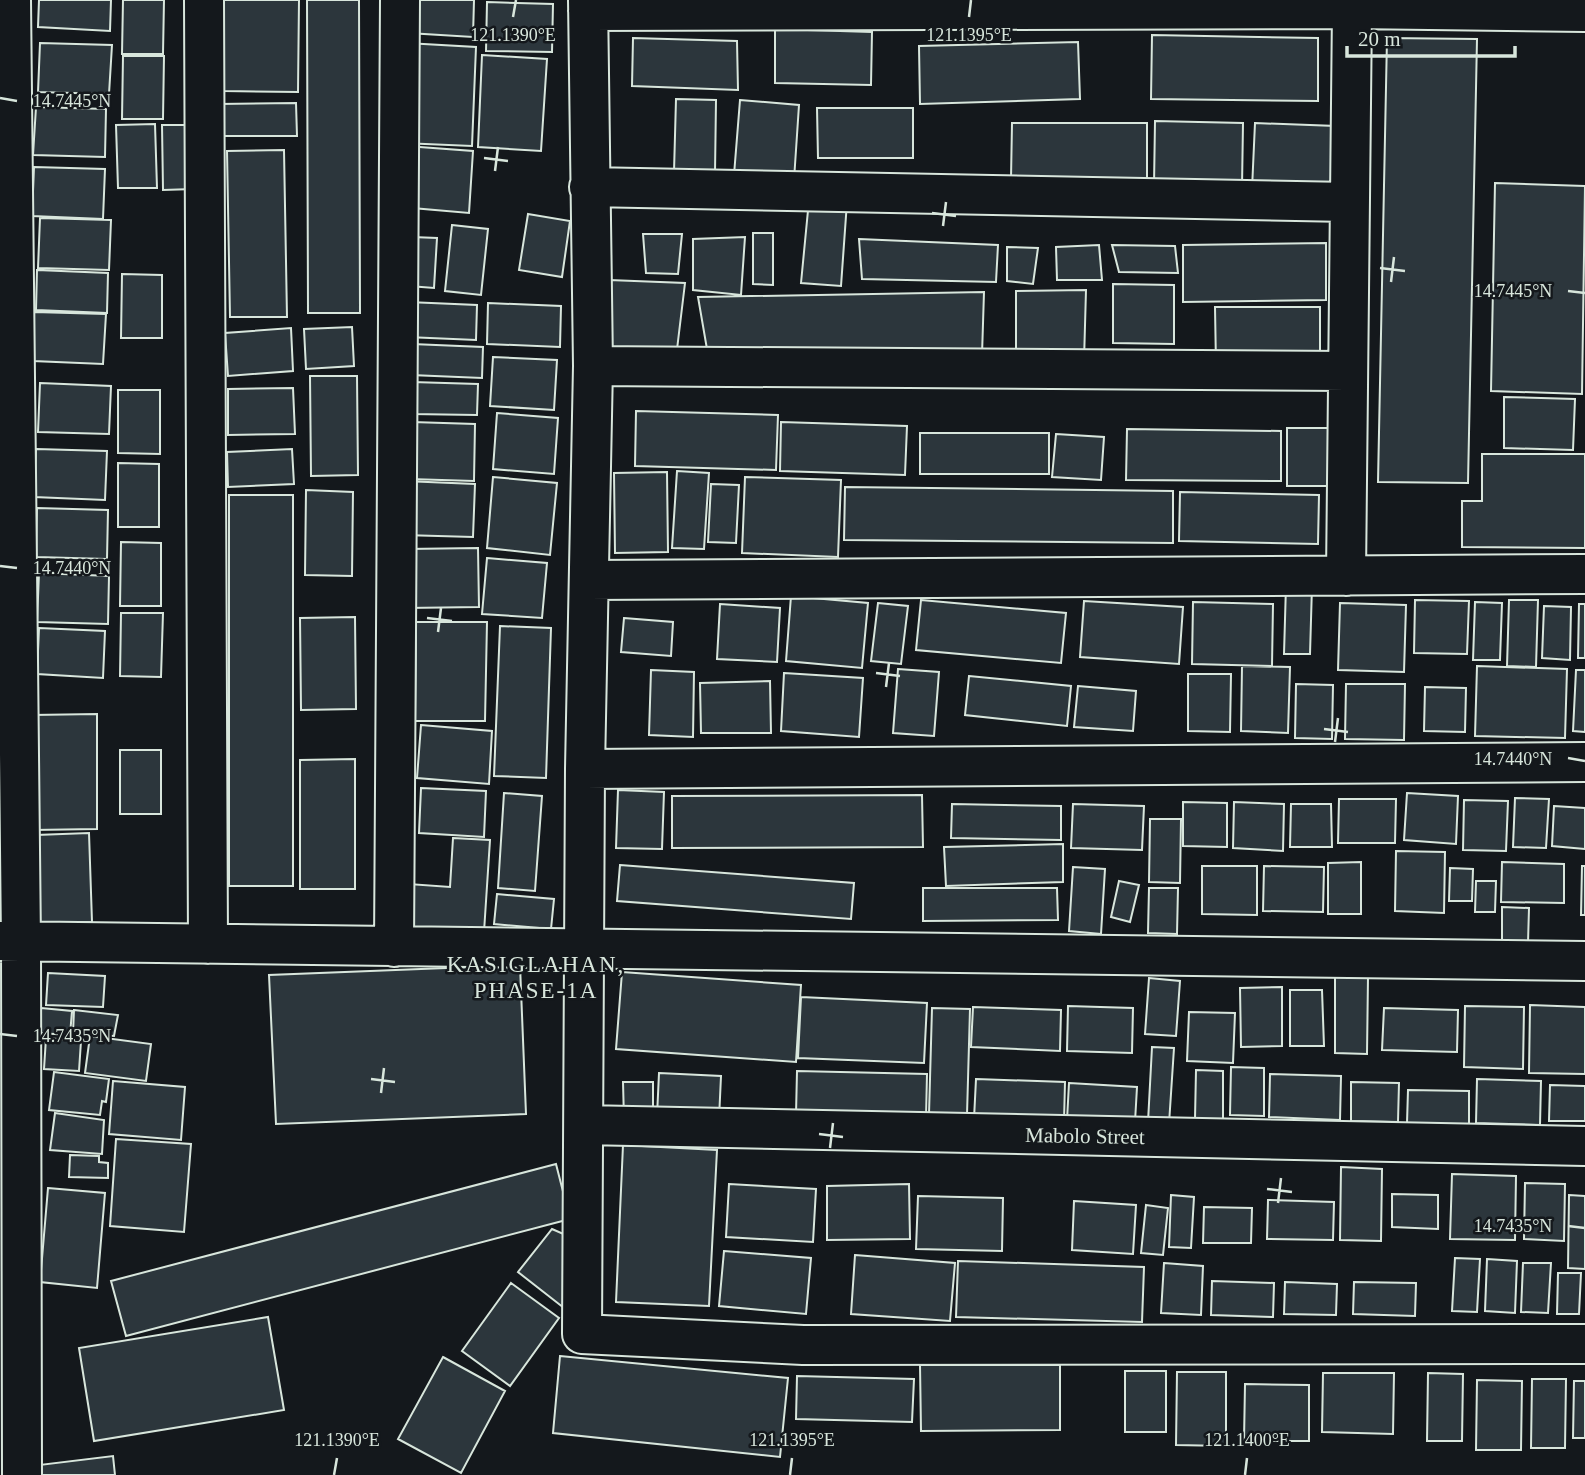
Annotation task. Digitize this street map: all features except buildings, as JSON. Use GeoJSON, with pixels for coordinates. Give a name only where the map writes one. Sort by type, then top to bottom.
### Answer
{"type":"FeatureCollection","features":[{"type":"Feature","properties":{"kind":"street"},"geometry":{"type":"LineString","coordinates":[[11,0],[11,942],[22,1475]]}},
{"type":"Feature","properties":{"kind":"street"},"geometry":{"type":"LineString","coordinates":[[204,0],[208,944]]}},
{"type":"Feature","properties":{"kind":"street"},"geometry":{"type":"LineString","coordinates":[[394,947],[400,0]]}},
{"type":"Feature","properties":{"kind":"street"},"geometry":{"type":"LineString","coordinates":[[1585,12],[588,5],[593,366],[585,769],[582,1334],[803,1345],[1585,1344]]}},
{"type":"Feature","properties":{"kind":"street"},"geometry":{"type":"LineString","coordinates":[[1346,576],[1352,9]]}},
{"type":"Feature","properties":{"kind":"street"},"geometry":{"type":"LineString","coordinates":[[589,187],[1348,202]]}},
{"type":"Feature","properties":{"kind":"street"},"geometry":{"type":"LineString","coordinates":[[593,366],[1347,371]]}},
{"type":"Feature","properties":{"kind":"street"},"geometry":{"type":"LineString","coordinates":[[589,580],[1585,574]]}},
{"type":"Feature","properties":{"kind":"street"},"geometry":{"type":"LineString","coordinates":[[585,769],[1585,762]]}},
{"type":"Feature","properties":{"kind":"street"},"geometry":{"type":"LineString","coordinates":[[11,942],[1585,961]]}},
{"type":"Feature","properties":{"kind":"street","name":"Mabolo Street"},"geometry":{"type":"LineString","coordinates":[[584,1125],[1585,1146]]}},
{"type":"Feature","properties":{"kind":"district","name":"KASIGLAHAN, PHASE-1A"},"geometry":{"type":"Point","coordinates":[536,977]}}]}
